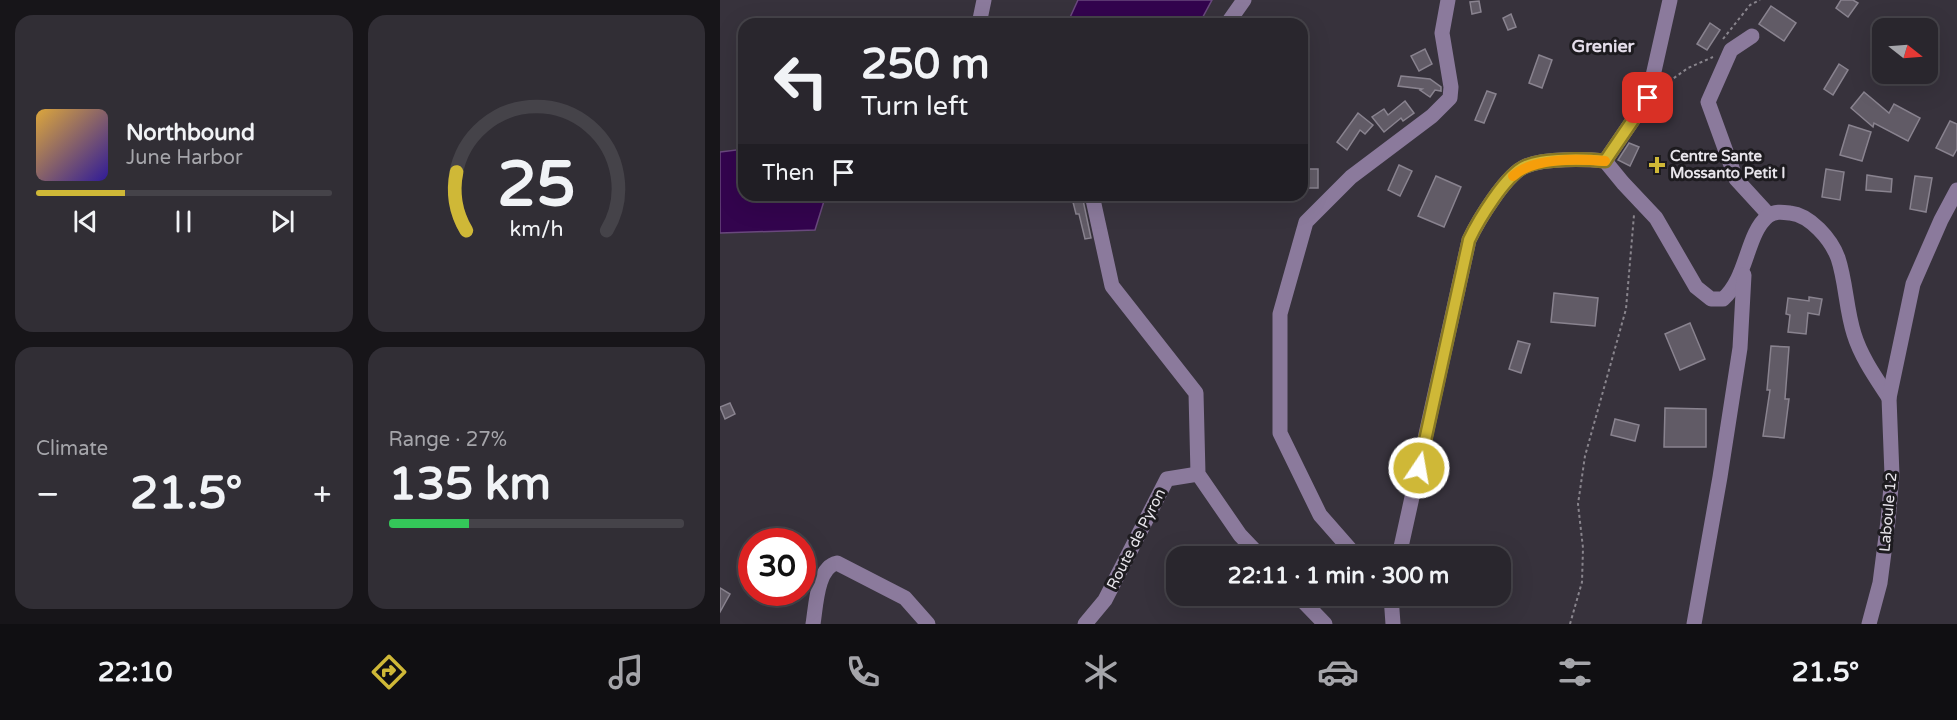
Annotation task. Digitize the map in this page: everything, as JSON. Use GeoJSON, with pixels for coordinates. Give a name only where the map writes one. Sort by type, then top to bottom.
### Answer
{"type":"FeatureCollection","features":[{"type":"Feature","properties":{"kind":"street"},"geometry":{"type":"LineString","coordinates":[[980,18],[984,0]]}},
{"type":"Feature","properties":{"kind":"street"},"geometry":{"type":"LineString","coordinates":[[1231,18],[1244,0]]}},
{"type":"Feature","properties":{"kind":"street"},"geometry":{"type":"LineString","coordinates":[[1347,546],[1320,515],[1281,433],[1280,314],[1306,222],[1351,177],[1439,110],[1450,98],[1451,87],[1442,33],[1448,0]]}},
{"type":"Feature","properties":{"kind":"street"},"geometry":{"type":"LineString","coordinates":[[1605,161],[1648,98],[1670,0]]}},
{"type":"Feature","properties":{"kind":"street"},"geometry":{"type":"LineString","coordinates":[[1752,36],[1731,50],[1708,102],[1736,179],[1769,215]]}},
{"type":"Feature","properties":{"kind":"street"},"geometry":{"type":"LineString","coordinates":[[1401,546],[1469,240],[1479,219],[1514,175],[1525,166],[1570,160],[1605,161],[1656,219],[1696,287],[1711,299],[1723,299],[1737,284],[1758,227],[1769,215],[1779,212],[1796,213],[1812,222],[1838,256],[1854,334],[1868,365],[1889,398]]}},
{"type":"Feature","properties":{"kind":"street","name":"Laboule 12"},"geometry":{"type":"LineString","coordinates":[[1869,624],[1880,583],[1892,476],[1889,398],[1913,284],[1957,190]]}},
{"type":"Feature","properties":{"kind":"street"},"geometry":{"type":"LineString","coordinates":[[1093,201],[1112,286],[1196,393],[1198,474],[1240,535],[1250,546]]}},
{"type":"Feature","properties":{"kind":"street"},"geometry":{"type":"LineString","coordinates":[[1694,624],[1740,348],[1745,263]]}},
{"type":"Feature","properties":{"kind":"street","name":"Route de Pyron"},"geometry":{"type":"LineString","coordinates":[[1085,624],[1106,600],[1167,479],[1198,474]]}},
{"type":"Feature","properties":{"kind":"street"},"geometry":{"type":"LineString","coordinates":[[813,624],[823,573],[830,564],[837,563],[905,597],[928,624]]}},
{"type":"Feature","properties":{"kind":"street"},"geometry":{"type":"LineString","coordinates":[[1308,606],[1325,624]]}},
{"type":"Feature","properties":{"kind":"street"},"geometry":{"type":"LineString","coordinates":[[1392,606],[1393,624]]}},
{"type":"Feature","properties":{"kind":"path"},"geometry":{"type":"LineString","coordinates":[[1722,41],[1750,5],[1760,0]]}},
{"type":"Feature","properties":{"kind":"path"},"geometry":{"type":"LineString","coordinates":[[1648,98],[1688,68],[1712,58],[1717,50]]}},
{"type":"Feature","properties":{"kind":"path"},"geometry":{"type":"LineString","coordinates":[[1570,624],[1582,582],[1583,548],[1578,504],[1585,456],[1626,309],[1634,215],[1638,198]]}},
{"type":"Feature","properties":{"kind":"shaded area"},"geometry":{"type":"Polygon","coordinates":[[[1078,0],[1212,0],[1202,18],[1070,18],[1078,0]]]}},
{"type":"Feature","properties":{"kind":"shaded area"},"geometry":{"type":"Polygon","coordinates":[[[738,150],[738,201],[824,201],[815,230],[720,233],[720,152],[738,150]]]}},
{"type":"Feature","properties":{"kind":"building"},"geometry":{"type":"Polygon","coordinates":[[[1841,0],[1853,0],[1858,3],[1848,17],[1836,8],[1841,0]]]}},
{"type":"Feature","properties":{"kind":"building"},"geometry":{"type":"Polygon","coordinates":[[[1479,1],[1481,12],[1472,14],[1470,2],[1479,1]]]}},
{"type":"Feature","properties":{"kind":"building"},"geometry":{"type":"Polygon","coordinates":[[[1771,6],[1796,23],[1784,41],[1759,24],[1771,6]]]}},
{"type":"Feature","properties":{"kind":"building"},"geometry":{"type":"Polygon","coordinates":[[[1511,14],[1516,27],[1508,30],[1503,18],[1511,14]]]}},
{"type":"Feature","properties":{"kind":"building"},"geometry":{"type":"Polygon","coordinates":[[[1710,23],[1720,30],[1707,50],[1697,44],[1710,23]]]}},
{"type":"Feature","properties":{"kind":"building"},"geometry":{"type":"Polygon","coordinates":[[[1425,49],[1432,64],[1419,71],[1411,56],[1425,49]]]}},
{"type":"Feature","properties":{"kind":"building"},"geometry":{"type":"Polygon","coordinates":[[[1539,55],[1552,60],[1542,88],[1529,83],[1539,55]]]}},
{"type":"Feature","properties":{"kind":"building"},"geometry":{"type":"Polygon","coordinates":[[[1839,64],[1848,70],[1833,95],[1824,89],[1839,64]]]}},
{"type":"Feature","properties":{"kind":"building"},"geometry":{"type":"Polygon","coordinates":[[[1401,76],[1430,79],[1441,87],[1441,91],[1435,90],[1430,97],[1420,90],[1422,89],[1398,86],[1401,76]]]}},
{"type":"Feature","properties":{"kind":"building"},"geometry":{"type":"Polygon","coordinates":[[[1487,91],[1496,94],[1484,123],[1475,120],[1487,91]]]}},
{"type":"Feature","properties":{"kind":"building"},"geometry":{"type":"Polygon","coordinates":[[[1864,92],[1889,113],[1894,104],[1920,118],[1908,141],[1874,123],[1873,127],[1851,108],[1864,92]]]}},
{"type":"Feature","properties":{"kind":"building"},"geometry":{"type":"Polygon","coordinates":[[[1405,101],[1414,113],[1403,121],[1401,118],[1384,132],[1372,117],[1384,109],[1388,115],[1405,101]]]}},
{"type":"Feature","properties":{"kind":"building"},"geometry":{"type":"Polygon","coordinates":[[[1358,113],[1373,125],[1365,134],[1360,130],[1347,150],[1337,142],[1358,113]]]}},
{"type":"Feature","properties":{"kind":"building"},"geometry":{"type":"Polygon","coordinates":[[[1950,121],[1957,124],[1957,149],[1953,156],[1936,148],[1950,121]]]}},
{"type":"Feature","properties":{"kind":"building"},"geometry":{"type":"Polygon","coordinates":[[[1849,125],[1871,132],[1862,161],[1840,155],[1849,125]]]}},
{"type":"Feature","properties":{"kind":"building"},"geometry":{"type":"Polygon","coordinates":[[[1629,143],[1639,147],[1630,166],[1618,160],[1629,143]]]}},
{"type":"Feature","properties":{"kind":"building"},"geometry":{"type":"Polygon","coordinates":[[[1399,165],[1412,171],[1400,196],[1388,190],[1399,165]]]}},
{"type":"Feature","properties":{"kind":"building"},"geometry":{"type":"Polygon","coordinates":[[[1308,169],[1318,169],[1318,188],[1308,188],[1308,169]]]}},
{"type":"Feature","properties":{"kind":"building"},"geometry":{"type":"Polygon","coordinates":[[[1826,169],[1844,172],[1840,200],[1822,197],[1826,169]]]}},
{"type":"Feature","properties":{"kind":"building"},"geometry":{"type":"Polygon","coordinates":[[[1867,175],[1892,179],[1891,192],[1866,190],[1867,175]]]}},
{"type":"Feature","properties":{"kind":"building"},"geometry":{"type":"Polygon","coordinates":[[[1436,176],[1461,187],[1444,227],[1418,216],[1436,176]]]}},
{"type":"Feature","properties":{"kind":"building"},"geometry":{"type":"Polygon","coordinates":[[[1915,176],[1932,178],[1926,212],[1910,209],[1915,176]]]}},
{"type":"Feature","properties":{"kind":"building"},"geometry":{"type":"Polygon","coordinates":[[[1083,201],[1091,238],[1085,239],[1079,214],[1076,214],[1073,202],[1083,201]]]}},
{"type":"Feature","properties":{"kind":"building"},"geometry":{"type":"Polygon","coordinates":[[[1554,293],[1598,298],[1595,326],[1551,322],[1554,293]]]}},
{"type":"Feature","properties":{"kind":"building"},"geometry":{"type":"Polygon","coordinates":[[[1809,297],[1822,299],[1819,315],[1808,313],[1806,334],[1788,332],[1790,315],[1786,314],[1788,298],[1809,301],[1809,297]]]}},
{"type":"Feature","properties":{"kind":"building"},"geometry":{"type":"Polygon","coordinates":[[[1690,323],[1705,359],[1680,370],[1665,334],[1690,323]]]}},
{"type":"Feature","properties":{"kind":"building"},"geometry":{"type":"Polygon","coordinates":[[[1518,341],[1530,344],[1521,373],[1509,369],[1518,341]]]}},
{"type":"Feature","properties":{"kind":"building"},"geometry":{"type":"Polygon","coordinates":[[[1771,346],[1789,347],[1785,399],[1789,399],[1784,438],[1763,436],[1770,390],[1767,390],[1771,346]]]}},
{"type":"Feature","properties":{"kind":"building"},"geometry":{"type":"Polygon","coordinates":[[[730,403],[735,414],[725,419],[720,407],[730,403]]]}},
{"type":"Feature","properties":{"kind":"building"},"geometry":{"type":"Polygon","coordinates":[[[1665,408],[1706,409],[1706,447],[1664,447],[1665,408]]]}},
{"type":"Feature","properties":{"kind":"building"},"geometry":{"type":"Polygon","coordinates":[[[1615,419],[1639,425],[1635,441],[1611,435],[1615,419]]]}},
{"type":"Feature","properties":{"kind":"building"},"geometry":{"type":"Polygon","coordinates":[[[720,588],[730,594],[720,612],[720,588]]]}},
{"type":"Feature","properties":{"kind":"slow traffic"},"geometry":{"type":"LineString","coordinates":[[1513,176],[1525,166],[1542,163],[1586,159],[1605,161]]}},
{"type":"Feature","properties":{"kind":"place","name":"Centre Sante Mossanto Petit I"},"geometry":{"type":"Point","coordinates":[1657,165]}},
{"type":"Feature","properties":{"kind":"district","name":"Grenier"},"geometry":{"type":"Point","coordinates":[1603,46]}},
{"type":"Feature","properties":{"kind":"route"},"geometry":{"type":"LineString","coordinates":[[1419,468],[1469,240],[1479,219],[1514,175],[1525,166],[1570,160],[1605,161],[1648,98]]}}]}
